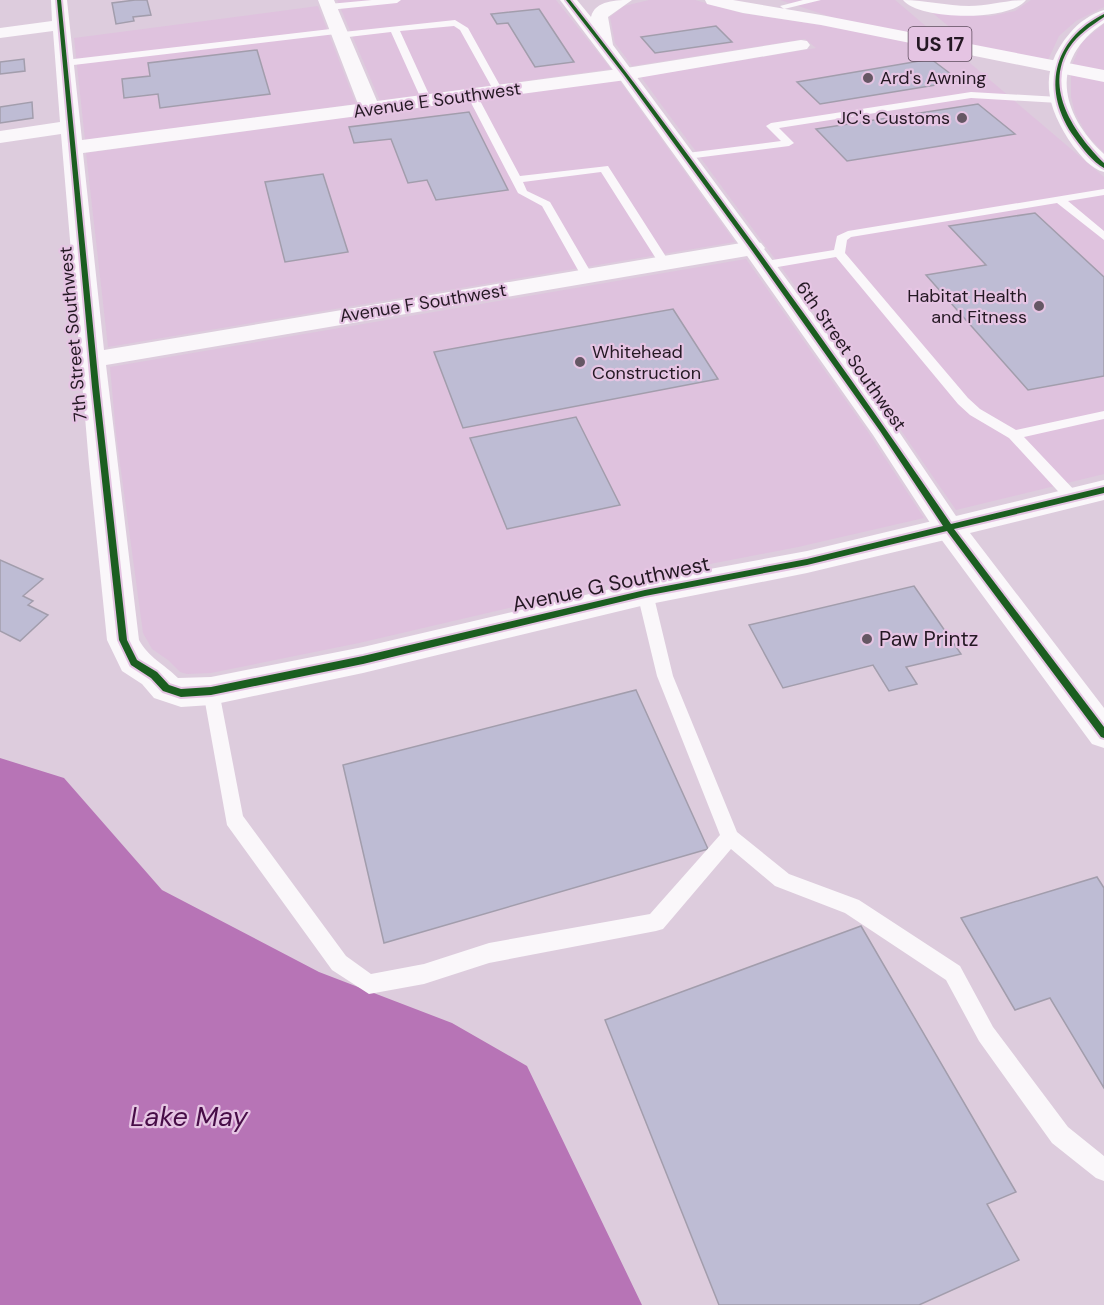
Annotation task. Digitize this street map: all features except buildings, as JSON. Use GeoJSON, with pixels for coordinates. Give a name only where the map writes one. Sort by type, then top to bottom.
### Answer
{"type":"FeatureCollection","features":[{"type":"Feature","properties":{"kind":"main road","name":"7th Street Southwest"},"geometry":{"type":"LineString","coordinates":[[59,0],[93,360],[98,437],[123,640],[134,662]]}},
{"type":"Feature","properties":{"kind":"main road","name":"6th Street Southwest"},"geometry":{"type":"LineString","coordinates":[[568,0],[604,44],[687,156],[883,429],[949,528],[1104,734]]}},
{"type":"Feature","properties":{"kind":"main road","name":"6th Street Southwest"},"geometry":{"type":"LineString","coordinates":[[604,44],[599,15],[615,3],[624,0]]}},
{"type":"Feature","properties":{"kind":"main road","name":"US 17"},"geometry":{"type":"LineString","coordinates":[[713,0],[743,8],[821,20],[1104,76]]}},
{"type":"Feature","properties":{"kind":"main road","name":"US 17"},"geometry":{"type":"LineString","coordinates":[[765,0],[821,20]]}},
{"type":"Feature","properties":{"kind":"main road"},"geometry":{"type":"LineString","coordinates":[[911,0],[937,7],[984,11],[1005,7],[1018,0]]}},
{"type":"Feature","properties":{"kind":"main road"},"geometry":{"type":"LineString","coordinates":[[327,4],[370,109]]}},
{"type":"Feature","properties":{"kind":"main road"},"geometry":{"type":"LineString","coordinates":[[1104,15],[1087,24],[1071,39],[1058,67],[1059,100],[1074,135],[1104,166]]}},
{"type":"Feature","properties":{"kind":"main road"},"geometry":{"type":"LineString","coordinates":[[0,33],[61,25]]}},
{"type":"Feature","properties":{"kind":"main road","name":"Avenue E Southwest"},"geometry":{"type":"LineString","coordinates":[[0,137],[71,137],[370,109],[626,74],[801,45]]}},
{"type":"Feature","properties":{"kind":"main road","name":"Avenue F Southwest"},"geometry":{"type":"LineString","coordinates":[[93,360],[664,263],[760,256]]}},
{"type":"Feature","properties":{"kind":"main road","name":"Avenue G Southwest"},"geometry":{"type":"LineString","coordinates":[[134,662],[154,675],[166,688],[181,693],[211,691],[363,660],[645,593],[807,562],[1104,490]]}},
{"type":"Feature","properties":{"kind":"lane"},"geometry":{"type":"LineString","coordinates":[[327,4],[398,0]]}},
{"type":"Feature","properties":{"kind":"lane"},"geometry":{"type":"LineString","coordinates":[[784,6],[817,0]]}},
{"type":"Feature","properties":{"kind":"lane"},"geometry":{"type":"LineString","coordinates":[[65,63],[339,33],[455,23],[464,28],[498,91]]}},
{"type":"Feature","properties":{"kind":"lane"},"geometry":{"type":"LineString","coordinates":[[394,29],[427,101]]}},
{"type":"Feature","properties":{"kind":"lane"},"geometry":{"type":"LineString","coordinates":[[472,95],[523,193],[546,204],[587,276]]}},
{"type":"Feature","properties":{"kind":"lane"},"geometry":{"type":"LineString","coordinates":[[687,156],[789,143],[771,126],[971,95],[1059,100]]}},
{"type":"Feature","properties":{"kind":"lane"},"geometry":{"type":"LineString","coordinates":[[516,180],[604,168],[664,263]]}},
{"type":"Feature","properties":{"kind":"lane"},"geometry":{"type":"LineString","coordinates":[[839,253],[842,238],[848,234],[1104,192]]}},
{"type":"Feature","properties":{"kind":"lane"},"geometry":{"type":"LineString","coordinates":[[1060,200],[1104,237]]}},
{"type":"Feature","properties":{"kind":"lane"},"geometry":{"type":"LineString","coordinates":[[760,256],[839,253]]}},
{"type":"Feature","properties":{"kind":"lane"},"geometry":{"type":"LineString","coordinates":[[839,253],[963,401],[975,412],[1014,435],[1072,497]]}},
{"type":"Feature","properties":{"kind":"lane"},"geometry":{"type":"LineString","coordinates":[[1014,435],[1104,415]]}},
{"type":"Feature","properties":{"kind":"lane"},"geometry":{"type":"LineString","coordinates":[[645,593],[665,676],[730,837],[782,880],[852,906],[953,973],[986,1034],[1060,1135],[1104,1170]]}},
{"type":"Feature","properties":{"kind":"lane"},"geometry":{"type":"LineString","coordinates":[[211,691],[234,819],[339,963],[369,984],[424,974],[489,953],[657,922],[730,837]]}},
{"type":"Feature","properties":{"kind":"shaded area"},"geometry":{"type":"Polygon","coordinates":[[[337,0],[556,0],[611,69],[380,101],[337,0]]]}},
{"type":"Feature","properties":{"kind":"shaded area"},"geometry":{"type":"Polygon","coordinates":[[[649,0],[695,0],[741,13],[827,26],[957,52],[1104,177],[1104,474],[956,510],[898,426],[641,77],[816,48],[805,39],[632,66],[615,43],[610,17],[624,6],[649,0]]]}},
{"type":"Feature","properties":{"kind":"shaded area"},"geometry":{"type":"Polygon","coordinates":[[[780,0],[895,0],[941,39],[834,18],[780,0]]]}},
{"type":"Feature","properties":{"kind":"shaded area"},"geometry":{"type":"Polygon","coordinates":[[[1031,0],[1104,0],[1104,7],[1076,21],[1059,36],[1048,60],[971,45],[929,10],[957,15],[991,16],[1015,11],[1031,0]]]}},
{"type":"Feature","properties":{"kind":"shaded area"},"geometry":{"type":"Polygon","coordinates":[[[318,6],[356,104],[85,140],[74,38],[318,6]]]}},
{"type":"Feature","properties":{"kind":"shaded area"},"geometry":{"type":"Polygon","coordinates":[[[1104,24],[1104,71],[1072,65],[1082,42],[1104,24]]]}},
{"type":"Feature","properties":{"kind":"shaded area"},"geometry":{"type":"Polygon","coordinates":[[[1071,75],[1104,81],[1104,153],[1087,135],[1075,113],[1071,97],[1071,75]]]}},
{"type":"Feature","properties":{"kind":"shaded area"},"geometry":{"type":"Polygon","coordinates":[[[619,80],[735,242],[108,347],[86,153],[619,80]]]}},
{"type":"Feature","properties":{"kind":"shaded area"},"geometry":{"type":"Polygon","coordinates":[[[746,259],[868,432],[924,518],[798,547],[638,578],[359,643],[211,673],[180,672],[152,649],[143,633],[116,434],[110,367],[746,259]]]}},
{"type":"Feature","properties":{"kind":"water","name":"Lake May"},"geometry":{"type":"Polygon","coordinates":[[[0,758],[64,778],[162,890],[319,972],[452,1023],[527,1066],[642,1305],[0,1305],[0,758]]]}},
{"type":"Feature","properties":{"kind":"cycle path"},"geometry":{"type":"LineString","coordinates":[[59,0],[95,387],[123,640],[134,662],[154,675],[166,688],[181,693],[211,691],[363,660],[645,593],[807,562],[1104,490]]}},
{"type":"Feature","properties":{"kind":"cycle path"},"geometry":{"type":"LineString","coordinates":[[568,0],[626,74],[753,248],[883,429],[949,528],[1104,734]]}},
{"type":"Feature","properties":{"kind":"cycle path"},"geometry":{"type":"LineString","coordinates":[[1104,15],[1081,30],[1067,48],[1059,67],[1058,88],[1062,109],[1072,129],[1086,148],[1104,166]]}},
{"type":"Feature","properties":{"kind":"place","name":"Ard's Awning"},"geometry":{"type":"Point","coordinates":[868,78]}},
{"type":"Feature","properties":{"kind":"place","name":"JC's Customs"},"geometry":{"type":"Point","coordinates":[962,118]}},
{"type":"Feature","properties":{"kind":"place","name":"Habitat Health and Fitness"},"geometry":{"type":"Point","coordinates":[1039,306]}},
{"type":"Feature","properties":{"kind":"place","name":"Whitehead Construction"},"geometry":{"type":"Point","coordinates":[580,362]}},
{"type":"Feature","properties":{"kind":"place","name":"Paw Printz"},"geometry":{"type":"Point","coordinates":[867,639]}}]}
